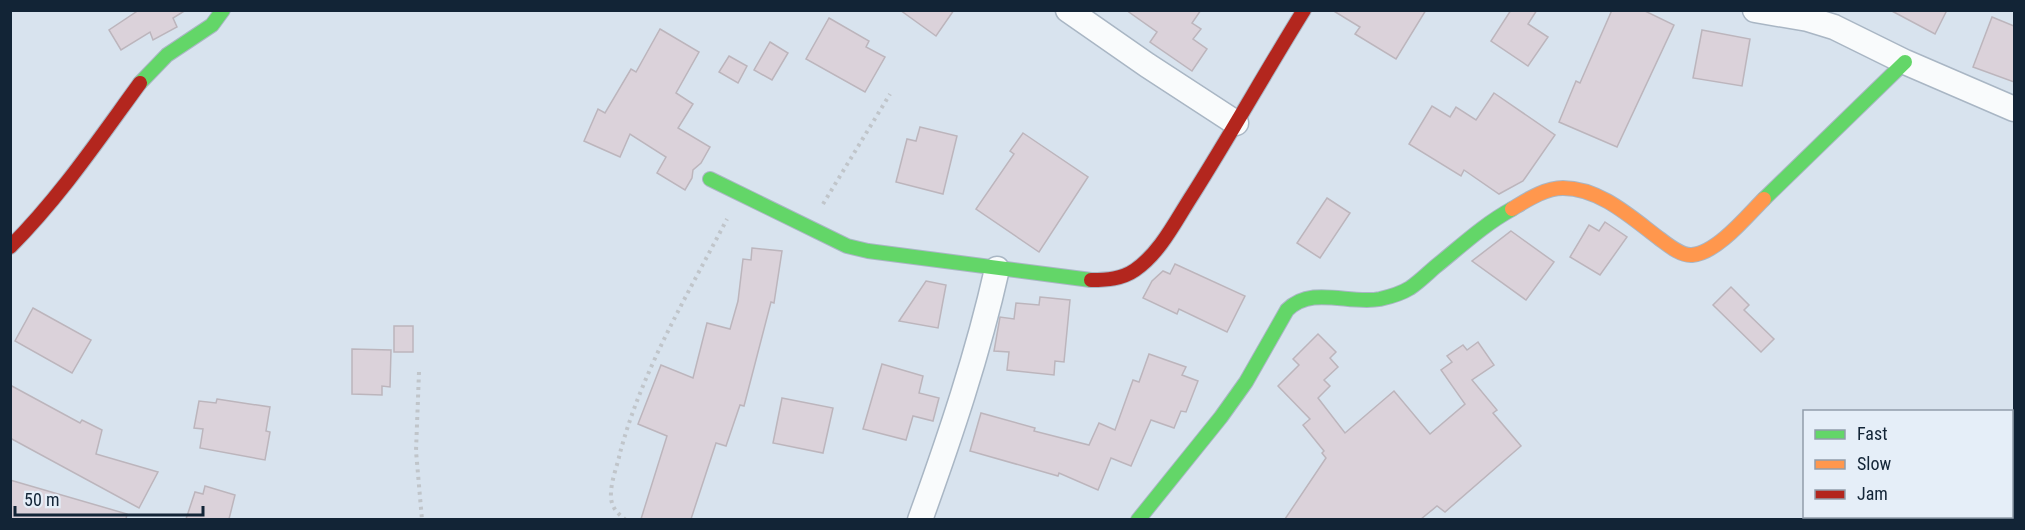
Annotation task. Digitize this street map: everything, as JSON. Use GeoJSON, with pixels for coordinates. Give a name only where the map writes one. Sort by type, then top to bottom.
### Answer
{"type":"FeatureCollection","features":[{"type":"Feature","properties":{"kind":"street"},"geometry":{"type":"LineString","coordinates":[[10,247],[53,202],[146,75],[167,55],[215,25],[223,10]]}},
{"type":"Feature","properties":{"kind":"street"},"geometry":{"type":"LineString","coordinates":[[1068,10],[1236,123]]}},
{"type":"Feature","properties":{"kind":"street"},"geometry":{"type":"LineString","coordinates":[[710,179],[847,246],[997,269],[1104,281],[1135,271],[1168,233],[1236,123],[1274,55],[1304,10]]}},
{"type":"Feature","properties":{"kind":"street"},"geometry":{"type":"LineString","coordinates":[[1755,10],[1808,19],[1834,27],[1905,62],[2014,109]]}},
{"type":"Feature","properties":{"kind":"street"},"geometry":{"type":"LineString","coordinates":[[1138,519],[1221,417],[1246,382],[1287,310],[1294,303],[1322,297],[1379,299],[1409,289],[1492,220],[1536,195],[1562,188],[1589,193],[1615,205],[1673,249],[1691,255],[1710,249],[1759,205],[1905,62]]}},
{"type":"Feature","properties":{"kind":"street"},"geometry":{"type":"LineString","coordinates":[[920,519],[941,463],[983,332],[997,269]]}},
{"type":"Feature","properties":{"kind":"path"},"geometry":{"type":"LineString","coordinates":[[809,228],[890,94]]}},
{"type":"Feature","properties":{"kind":"path"},"geometry":{"type":"LineString","coordinates":[[626,519],[616,512],[611,498],[613,480],[631,412],[673,322],[740,194]]}},
{"type":"Feature","properties":{"kind":"path"},"geometry":{"type":"LineString","coordinates":[[419,372],[416,451],[422,519]]}},
{"type":"Feature","properties":{"kind":"building"},"geometry":{"type":"Polygon","coordinates":[[[139,10],[186,10],[173,18],[177,27],[153,40],[150,32],[121,50],[109,30],[139,10]]]}},
{"type":"Feature","properties":{"kind":"building"},"geometry":{"type":"Polygon","coordinates":[[[900,10],[954,10],[936,36],[900,10]]]}},
{"type":"Feature","properties":{"kind":"building"},"geometry":{"type":"Polygon","coordinates":[[[1126,10],[1201,10],[1192,23],[1201,29],[1193,39],[1207,49],[1192,71],[1150,42],[1157,32],[1126,10]]]}},
{"type":"Feature","properties":{"kind":"building"},"geometry":{"type":"Polygon","coordinates":[[[1332,10],[1426,10],[1396,59],[1355,34],[1360,27],[1332,10]]]}},
{"type":"Feature","properties":{"kind":"building"},"geometry":{"type":"Polygon","coordinates":[[[1511,10],[1537,10],[1528,24],[1548,37],[1528,66],[1491,41],[1511,10]]]}},
{"type":"Feature","properties":{"kind":"building"},"geometry":{"type":"Polygon","coordinates":[[[1612,10],[1643,10],[1674,25],[1617,147],[1559,122],[1576,81],[1580,83],[1612,10]]]}},
{"type":"Feature","properties":{"kind":"building"},"geometry":{"type":"Polygon","coordinates":[[[1890,10],[1947,10],[1935,34],[1890,10]]]}},
{"type":"Feature","properties":{"kind":"building"},"geometry":{"type":"Polygon","coordinates":[[[1992,17],[2014,26],[2014,82],[1973,67],[1992,17]]]}},
{"type":"Feature","properties":{"kind":"building"},"geometry":{"type":"Polygon","coordinates":[[[829,18],[869,41],[866,47],[885,57],[865,92],[806,59],[829,18]]]}},
{"type":"Feature","properties":{"kind":"building"},"geometry":{"type":"Polygon","coordinates":[[[660,29],[699,52],[676,93],[693,104],[678,128],[710,147],[701,163],[693,170],[692,178],[685,190],[657,173],[666,157],[630,134],[620,157],[584,141],[598,109],[605,113],[631,69],[636,72],[660,29]]]}},
{"type":"Feature","properties":{"kind":"building"},"geometry":{"type":"Polygon","coordinates":[[[1702,30],[1750,39],[1742,86],[1693,78],[1702,30]]]}},
{"type":"Feature","properties":{"kind":"building"},"geometry":{"type":"Polygon","coordinates":[[[770,42],[788,53],[772,80],[754,70],[770,42]]]}},
{"type":"Feature","properties":{"kind":"building"},"geometry":{"type":"Polygon","coordinates":[[[729,56],[747,66],[738,83],[719,72],[729,56]]]}},
{"type":"Feature","properties":{"kind":"building"},"geometry":{"type":"Polygon","coordinates":[[[1494,93],[1555,135],[1523,181],[1499,194],[1464,170],[1461,176],[1409,144],[1432,106],[1450,117],[1456,107],[1476,120],[1494,93]]]}},
{"type":"Feature","properties":{"kind":"building"},"geometry":{"type":"Polygon","coordinates":[[[920,127],[957,136],[943,194],[896,182],[907,139],[916,141],[920,127]]]}},
{"type":"Feature","properties":{"kind":"building"},"geometry":{"type":"Polygon","coordinates":[[[1023,133],[1088,177],[1039,252],[976,209],[1014,154],[1010,151],[1023,133]]]}},
{"type":"Feature","properties":{"kind":"building"},"geometry":{"type":"Polygon","coordinates":[[[1327,198],[1350,213],[1320,258],[1297,243],[1327,198]]]}},
{"type":"Feature","properties":{"kind":"building"},"geometry":{"type":"Polygon","coordinates":[[[1605,222],[1627,237],[1600,275],[1570,257],[1589,225],[1599,231],[1605,222]]]}},
{"type":"Feature","properties":{"kind":"building"},"geometry":{"type":"Polygon","coordinates":[[[1511,231],[1554,262],[1526,300],[1472,261],[1511,231]]]}},
{"type":"Feature","properties":{"kind":"building"},"geometry":{"type":"Polygon","coordinates":[[[752,248],[782,251],[774,303],[771,302],[744,406],[740,405],[726,446],[716,443],[691,519],[641,519],[667,436],[638,424],[661,365],[693,378],[707,323],[730,329],[738,301],[743,259],[751,260],[752,248]]]}},
{"type":"Feature","properties":{"kind":"building"},"geometry":{"type":"Polygon","coordinates":[[[1175,264],[1245,296],[1227,332],[1179,309],[1177,314],[1143,298],[1152,281],[1163,271],[1170,274],[1175,264]]]}},
{"type":"Feature","properties":{"kind":"building"},"geometry":{"type":"Polygon","coordinates":[[[926,281],[946,285],[938,328],[899,321],[926,281]]]}},
{"type":"Feature","properties":{"kind":"building"},"geometry":{"type":"Polygon","coordinates":[[[1731,287],[1749,305],[1744,310],[1774,339],[1761,352],[1713,305],[1731,287]]]}},
{"type":"Feature","properties":{"kind":"building"},"geometry":{"type":"Polygon","coordinates":[[[1040,297],[1070,300],[1064,362],[1055,361],[1054,375],[1007,370],[1009,352],[994,351],[1000,317],[1014,319],[1016,303],[1039,305],[1040,297]]]}},
{"type":"Feature","properties":{"kind":"building"},"geometry":{"type":"Polygon","coordinates":[[[33,308],[91,340],[72,373],[15,341],[33,308]]]}},
{"type":"Feature","properties":{"kind":"building"},"geometry":{"type":"Polygon","coordinates":[[[394,326],[413,326],[413,352],[394,352],[394,326]]]}},
{"type":"Feature","properties":{"kind":"building"},"geometry":{"type":"Polygon","coordinates":[[[1318,334],[1336,352],[1330,358],[1338,367],[1324,380],[1330,386],[1318,398],[1345,433],[1394,391],[1430,434],[1465,404],[1441,370],[1452,362],[1447,356],[1463,345],[1467,350],[1478,342],[1494,365],[1472,380],[1497,410],[1493,413],[1521,446],[1445,512],[1437,506],[1421,519],[1285,519],[1326,458],[1322,453],[1324,451],[1303,425],[1310,419],[1278,386],[1299,365],[1293,359],[1318,334]]]}},
{"type":"Feature","properties":{"kind":"building"},"geometry":{"type":"Polygon","coordinates":[[[352,349],[391,350],[390,387],[382,386],[382,395],[352,394],[352,349]]]}},
{"type":"Feature","properties":{"kind":"building"},"geometry":{"type":"Polygon","coordinates":[[[1149,354],[1186,367],[1182,375],[1198,381],[1186,412],[1181,411],[1174,428],[1151,420],[1131,466],[1111,458],[1098,490],[1059,473],[1058,476],[970,451],[981,413],[1035,428],[1034,431],[1089,445],[1099,423],[1115,430],[1133,380],[1139,382],[1149,354]]]}},
{"type":"Feature","properties":{"kind":"building"},"geometry":{"type":"Polygon","coordinates":[[[882,364],[923,376],[919,393],[939,398],[933,421],[913,416],[906,440],[863,429],[882,364]]]}},
{"type":"Feature","properties":{"kind":"building"},"geometry":{"type":"Polygon","coordinates":[[[10,385],[80,423],[82,420],[102,430],[96,454],[158,472],[139,508],[10,438],[10,385]]]}},
{"type":"Feature","properties":{"kind":"building"},"geometry":{"type":"Polygon","coordinates":[[[782,398],[833,408],[823,453],[773,443],[782,398]]]}},
{"type":"Feature","properties":{"kind":"building"},"geometry":{"type":"Polygon","coordinates":[[[217,399],[270,407],[266,431],[270,432],[265,460],[200,448],[203,429],[194,428],[199,401],[216,403],[217,399]]]}},
{"type":"Feature","properties":{"kind":"building"},"geometry":{"type":"Polygon","coordinates":[[[10,480],[127,514],[126,519],[10,519],[10,480]]]}},
{"type":"Feature","properties":{"kind":"building"},"geometry":{"type":"Polygon","coordinates":[[[205,486],[235,495],[229,519],[186,519],[195,492],[203,494],[205,486]]]}},
{"type":"Feature","properties":{"kind":"traffic: fast"},"geometry":{"type":"LineString","coordinates":[[140,83],[167,55],[212,25],[223,10]]}},
{"type":"Feature","properties":{"kind":"traffic: fast"},"geometry":{"type":"LineString","coordinates":[[1764,199],[1905,62]]}},
{"type":"Feature","properties":{"kind":"traffic: fast"},"geometry":{"type":"LineString","coordinates":[[710,179],[847,246],[868,251],[1091,280]]}},
{"type":"Feature","properties":{"kind":"traffic: fast"},"geometry":{"type":"LineString","coordinates":[[1138,520],[1221,417],[1246,382],[1287,310],[1297,303],[1319,297],[1368,300],[1403,292],[1481,229],[1512,209]]}},
{"type":"Feature","properties":{"kind":"traffic: slow"},"geometry":{"type":"LineString","coordinates":[[1512,209],[1550,190],[1577,189],[1603,199],[1675,250],[1692,255],[1702,253],[1721,241],[1764,199]]}},
{"type":"Feature","properties":{"kind":"traffic: jam"},"geometry":{"type":"LineString","coordinates":[[1091,280],[1103,280],[1130,273],[1153,254],[1174,225],[1304,10]]}},
{"type":"Feature","properties":{"kind":"traffic: jam"},"geometry":{"type":"LineString","coordinates":[[10,247],[62,188],[140,83]]}}]}
